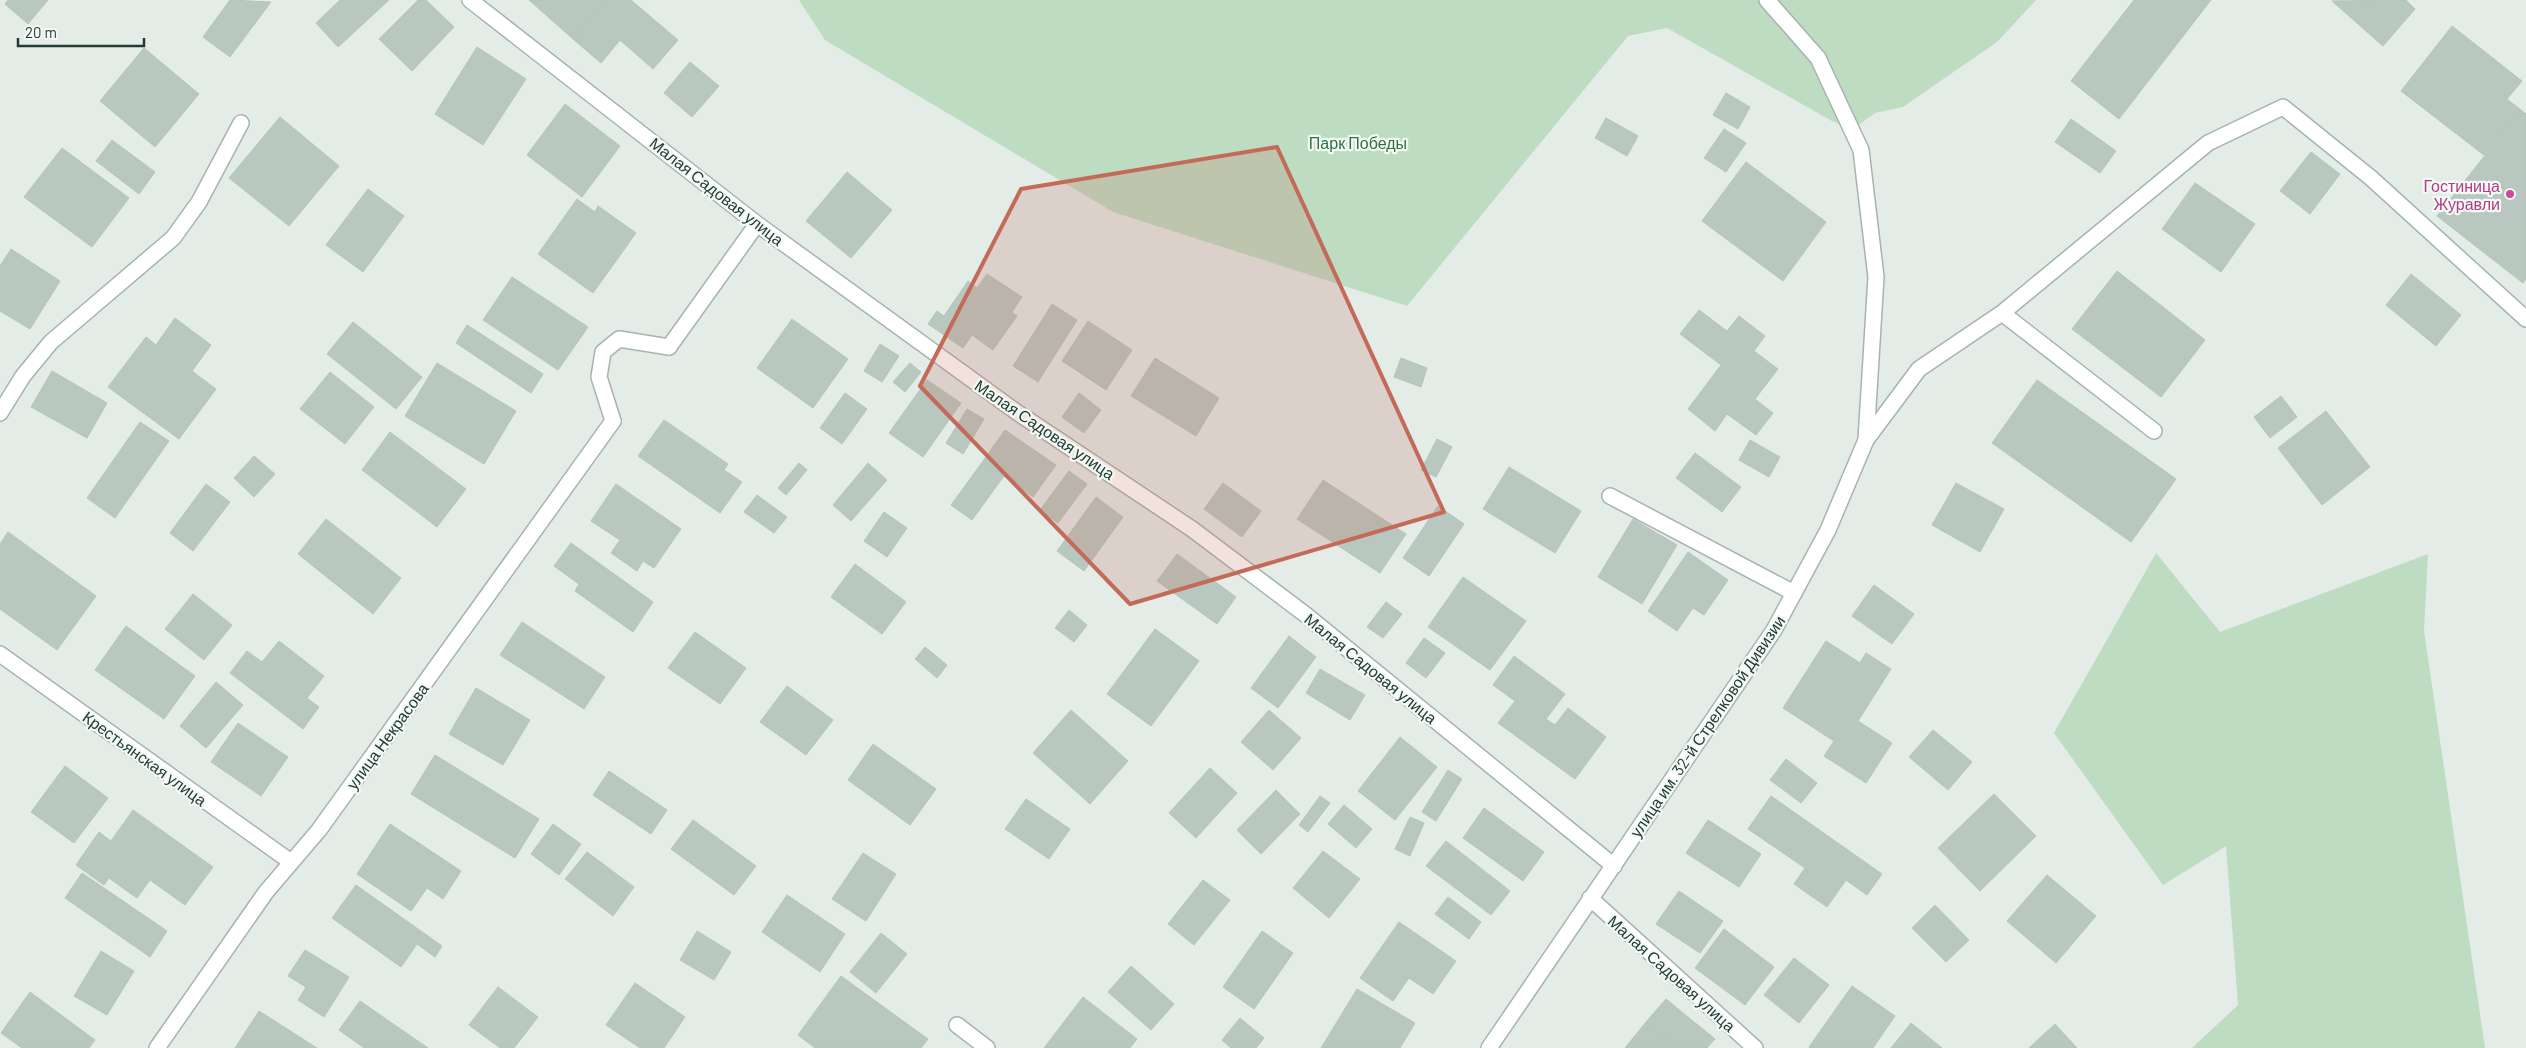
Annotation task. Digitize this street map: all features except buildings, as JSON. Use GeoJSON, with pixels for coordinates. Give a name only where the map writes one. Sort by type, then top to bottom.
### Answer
{"type":"FeatureCollection","features":[{"type":"Feature","properties":{"kind":"street","name":"Малая Садовая улица"},"geometry":{"type":"LineString","coordinates":[[470,0],[757,224],[1018,413],[1192,529],[1306,615],[1614,866]]}},
{"type":"Feature","properties":{"kind":"street","name":"улица им. 32-й Стрелковой Дивизии"},"geometry":{"type":"LineString","coordinates":[[1590,898],[1614,866],[1774,630],[1828,530],[1866,440],[1876,277],[1861,150],[1818,58],[1767,0]]}},
{"type":"Feature","properties":{"kind":"street"},"geometry":{"type":"LineString","coordinates":[[1866,440],[1919,369],[2002,313],[2208,143],[2283,107],[2371,178],[2526,319]]}},
{"type":"Feature","properties":{"kind":"street"},"geometry":{"type":"LineString","coordinates":[[0,413],[23,376],[50,342],[172,238],[199,202],[241,123]]}},
{"type":"Feature","properties":{"kind":"street","name":"улица Некрасова"},"geometry":{"type":"LineString","coordinates":[[157,1048],[266,892],[319,830],[613,421],[599,377],[603,352],[619,339],[670,347],[757,224]]}},
{"type":"Feature","properties":{"kind":"street"},"geometry":{"type":"LineString","coordinates":[[2002,313],[2154,431]]}},
{"type":"Feature","properties":{"kind":"street"},"geometry":{"type":"LineString","coordinates":[[1610,496],[1794,593]]}},
{"type":"Feature","properties":{"kind":"street","name":"Крестьянская улица"},"geometry":{"type":"LineString","coordinates":[[0,654],[291,862]]}},
{"type":"Feature","properties":{"kind":"street","name":"Малая Садовая улица"},"geometry":{"type":"LineString","coordinates":[[1590,898],[1755,1048]]}},
{"type":"Feature","properties":{"kind":"street"},"geometry":{"type":"LineString","coordinates":[[1489,1048],[1590,898]]}},
{"type":"Feature","properties":{"kind":"street"},"geometry":{"type":"LineString","coordinates":[[957,1025],[986,1048]]}},
{"type":"Feature","properties":{"kind":"highlighted area"},"geometry":{"type":"Polygon","coordinates":[[[1277,147],[1444,512],[1130,604],[920,386],[1021,189],[1277,147]]]}},
{"type":"Feature","properties":{"kind":"green space","name":"Парк Победы"},"geometry":{"type":"Polygon","coordinates":[[[799,0],[2036,0],[1997,42],[1903,107],[1875,113],[1853,129],[1832,121],[1667,28],[1628,36],[1407,306],[1113,212],[825,40],[799,0]]]}},
{"type":"Feature","properties":{"kind":"green space"},"geometry":{"type":"Polygon","coordinates":[[[2156,553],[2220,632],[2428,554],[2424,631],[2485,1048],[2192,1048],[2238,1005],[2226,846],[2163,885],[2054,733],[2156,553]]]}},
{"type":"Feature","properties":{"kind":"place","name":"Гостиница Журавли"},"geometry":{"type":"Point","coordinates":[2510,194]}}]}
